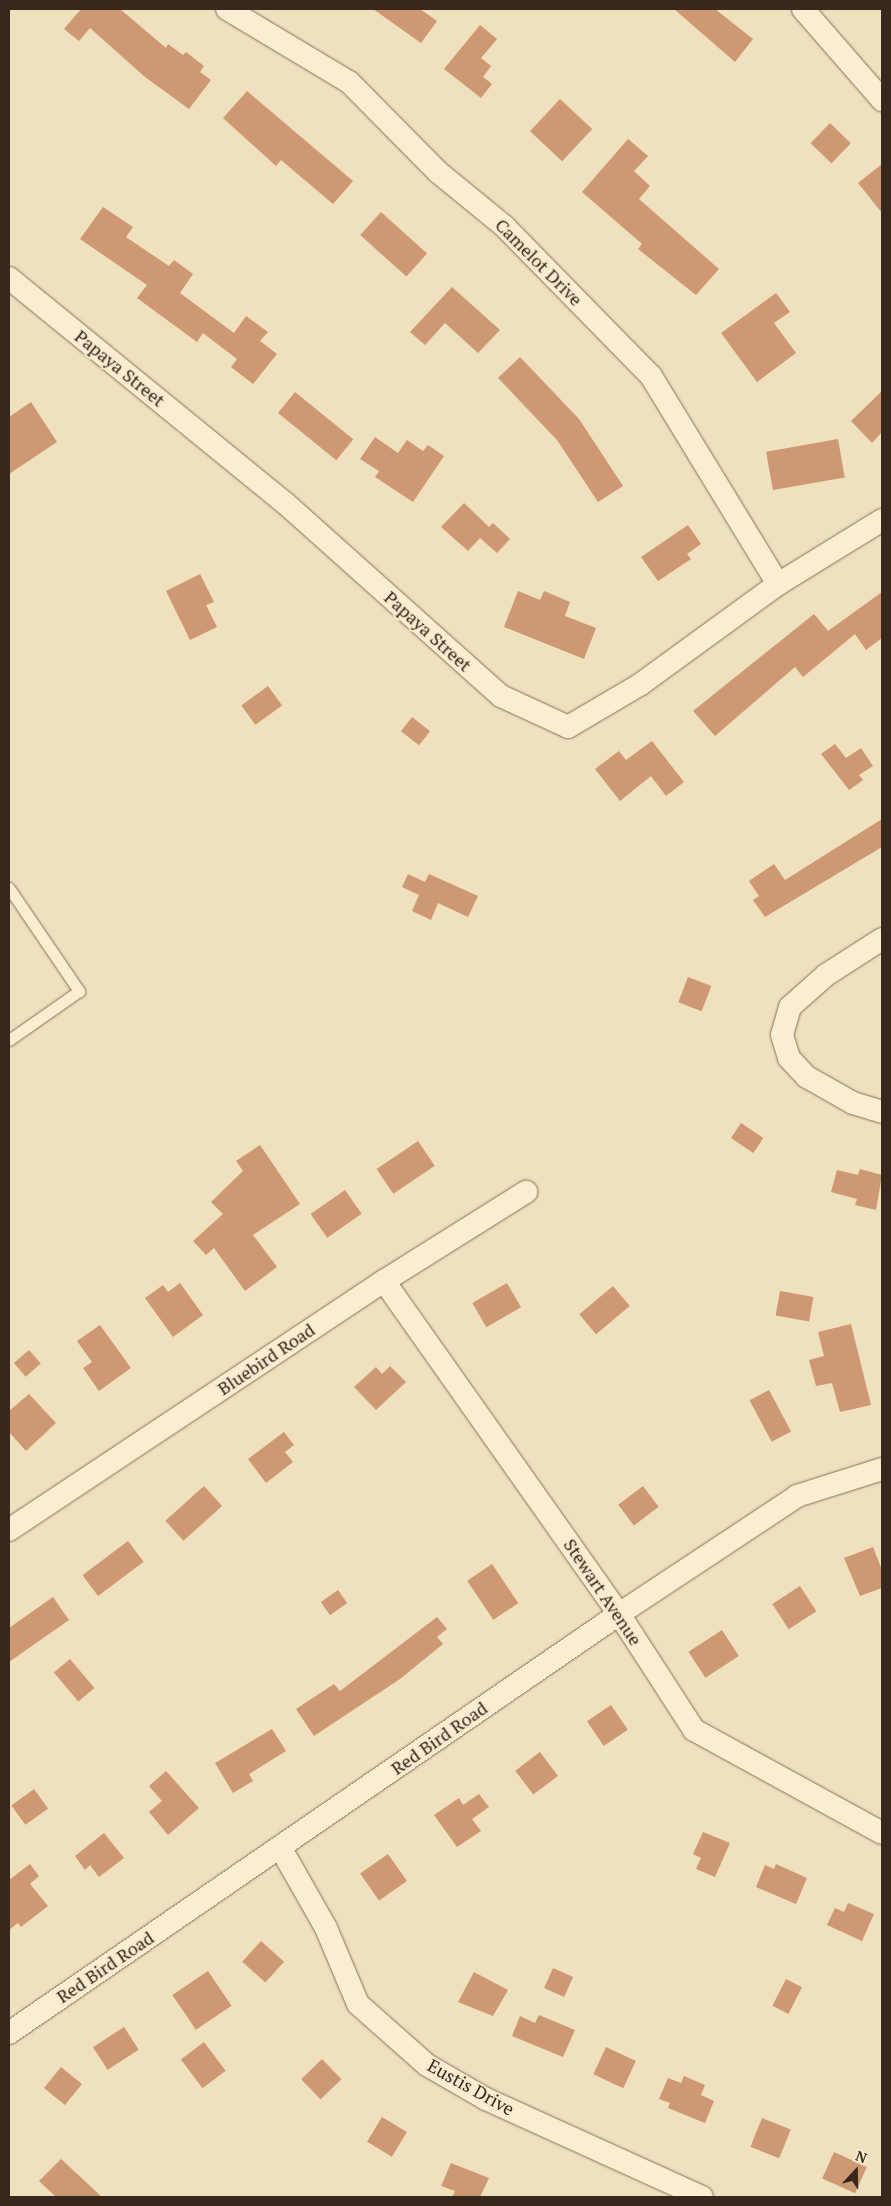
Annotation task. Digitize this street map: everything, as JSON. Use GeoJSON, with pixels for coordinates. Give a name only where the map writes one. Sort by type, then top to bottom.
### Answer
{"type":"FeatureCollection","features":[{"type":"Feature","properties":{"kind":"street","name":"Camelot Drive"},"geometry":{"type":"LineString","coordinates":[[227,9],[349,82],[438,172],[504,226],[651,376],[778,584]]}},
{"type":"Feature","properties":{"kind":"street"},"geometry":{"type":"LineString","coordinates":[[803,9],[882,100]]}},
{"type":"Feature","properties":{"kind":"street","name":"Papaya Street"},"geometry":{"type":"LineString","coordinates":[[9,278],[285,503],[501,696],[568,727],[641,684],[778,584],[882,520]]}},
{"type":"Feature","properties":{"kind":"street"},"geometry":{"type":"LineString","coordinates":[[882,939],[826,975],[790,1007],[782,1035],[789,1058],[807,1077],[853,1103],[882,1112]]}},
{"type":"Feature","properties":{"kind":"street","name":"Bluebird Road"},"geometry":{"type":"LineString","coordinates":[[9,1530],[384,1280],[526,1192]]}},
{"type":"Feature","properties":{"kind":"street","name":"Stewart Avenue"},"geometry":{"type":"LineString","coordinates":[[384,1280],[619,1614],[694,1730],[882,1833]]}},
{"type":"Feature","properties":{"kind":"street","name":"Red Bird Road"},"geometry":{"type":"LineString","coordinates":[[9,2033],[619,1614],[797,1496],[882,1469]]}},
{"type":"Feature","properties":{"kind":"street","name":"Eustis Drive"},"geometry":{"type":"LineString","coordinates":[[280,1847],[326,1928],[358,2004],[426,2065],[486,2099],[702,2197]]}},
{"type":"Feature","properties":{"kind":"lane"},"geometry":{"type":"LineString","coordinates":[[9,888],[79,992],[9,1040]]}},
{"type":"Feature","properties":{"kind":"building"},"geometry":{"type":"Polygon","coordinates":[[[81,9],[120,9],[166,48],[168,44],[183,55],[186,52],[204,66],[200,72],[211,80],[189,109],[145,77],[90,28],[79,41],[64,29],[81,9]]]}},
{"type":"Feature","properties":{"kind":"building"},"geometry":{"type":"Polygon","coordinates":[[[373,9],[420,9],[437,21],[421,43],[373,9]]]}},
{"type":"Feature","properties":{"kind":"building"},"geometry":{"type":"Polygon","coordinates":[[[674,9],[715,9],[753,39],[735,62],[674,9]]]}},
{"type":"Feature","properties":{"kind":"building"},"geometry":{"type":"Polygon","coordinates":[[[480,25],[497,39],[481,58],[491,66],[483,77],[492,84],[481,98],[444,69],[480,25]]]}},
{"type":"Feature","properties":{"kind":"building"},"geometry":{"type":"Polygon","coordinates":[[[247,91],[353,181],[333,204],[281,160],[276,166],[223,118],[247,91]]]}},
{"type":"Feature","properties":{"kind":"building"},"geometry":{"type":"Polygon","coordinates":[[[560,99],[592,129],[562,161],[530,131],[560,99]]]}},
{"type":"Feature","properties":{"kind":"building"},"geometry":{"type":"Polygon","coordinates":[[[830,123],[851,143],[831,163],[811,143],[830,123]]]}},
{"type":"Feature","properties":{"kind":"building"},"geometry":{"type":"Polygon","coordinates":[[[628,139],[648,156],[634,171],[650,186],[639,199],[719,269],[696,295],[638,249],[642,244],[582,192],[628,139]]]}},
{"type":"Feature","properties":{"kind":"building"},"geometry":{"type":"Polygon","coordinates":[[[882,164],[882,213],[858,183],[882,164]]]}},
{"type":"Feature","properties":{"kind":"building"},"geometry":{"type":"Polygon","coordinates":[[[103,207],[133,227],[126,237],[169,266],[174,260],[193,274],[180,293],[234,333],[246,316],[268,332],[260,341],[277,354],[253,384],[231,367],[237,359],[203,333],[197,342],[137,298],[147,285],[80,239],[103,207]]]}},
{"type":"Feature","properties":{"kind":"building"},"geometry":{"type":"Polygon","coordinates":[[[381,212],[427,253],[406,277],[360,235],[381,212]]]}},
{"type":"Feature","properties":{"kind":"building"},"geometry":{"type":"Polygon","coordinates":[[[452,287],[500,330],[478,353],[445,323],[425,345],[410,332],[452,287]]]}},
{"type":"Feature","properties":{"kind":"building"},"geometry":{"type":"Polygon","coordinates":[[[776,293],[790,312],[774,323],[796,353],[757,382],[721,333],[776,293]]]}},
{"type":"Feature","properties":{"kind":"building"},"geometry":{"type":"Polygon","coordinates":[[[520,357],[579,419],[623,486],[598,502],[557,440],[498,378],[520,357]]]}},
{"type":"Feature","properties":{"kind":"building"},"geometry":{"type":"Polygon","coordinates":[[[882,391],[882,432],[872,443],[851,421],[882,391]]]}},
{"type":"Feature","properties":{"kind":"building"},"geometry":{"type":"Polygon","coordinates":[[[295,392],[353,439],[336,460],[278,413],[295,392]]]}},
{"type":"Feature","properties":{"kind":"building"},"geometry":{"type":"Polygon","coordinates":[[[31,402],[57,442],[9,474],[9,417],[31,402]]]}},
{"type":"Feature","properties":{"kind":"building"},"geometry":{"type":"Polygon","coordinates":[[[375,437],[398,453],[407,440],[423,451],[428,445],[444,456],[413,502],[375,477],[379,471],[360,459],[375,437]]]}},
{"type":"Feature","properties":{"kind":"building"},"geometry":{"type":"Polygon","coordinates":[[[838,439],[845,477],[773,490],[766,452],[838,439]]]}},
{"type":"Feature","properties":{"kind":"building"},"geometry":{"type":"Polygon","coordinates":[[[464,503],[489,527],[493,523],[510,539],[497,553],[480,538],[468,551],[441,527],[464,503]]]}},
{"type":"Feature","properties":{"kind":"building"},"geometry":{"type":"Polygon","coordinates":[[[688,525],[701,544],[687,554],[691,559],[658,581],[641,557],[688,525]]]}},
{"type":"Feature","properties":{"kind":"building"},"geometry":{"type":"Polygon","coordinates":[[[200,574],[214,602],[206,605],[217,627],[190,640],[166,591],[200,574]]]}},
{"type":"Feature","properties":{"kind":"building"},"geometry":{"type":"Polygon","coordinates":[[[518,591],[540,600],[544,591],[570,602],[565,616],[596,628],[584,659],[504,627],[518,591]]]}},
{"type":"Feature","properties":{"kind":"building"},"geometry":{"type":"Polygon","coordinates":[[[882,592],[882,638],[866,650],[855,634],[803,677],[795,667],[715,736],[693,711],[814,614],[828,631],[882,592]]]}},
{"type":"Feature","properties":{"kind":"building"},"geometry":{"type":"Polygon","coordinates":[[[268,686],[282,705],[255,725],[241,705],[268,686]]]}},
{"type":"Feature","properties":{"kind":"building"},"geometry":{"type":"Polygon","coordinates":[[[412,717],[430,731],[419,745],[401,731],[412,717]]]}},
{"type":"Feature","properties":{"kind":"building"},"geometry":{"type":"Polygon","coordinates":[[[652,741],[684,782],[666,796],[651,776],[620,801],[595,769],[619,751],[626,760],[652,741]]]}},
{"type":"Feature","properties":{"kind":"building"},"geometry":{"type":"Polygon","coordinates":[[[835,744],[846,758],[861,748],[873,766],[859,775],[863,780],[849,790],[821,754],[835,744]]]}},
{"type":"Feature","properties":{"kind":"building"},"geometry":{"type":"Polygon","coordinates":[[[882,819],[882,847],[765,917],[753,900],[759,896],[749,881],[774,864],[785,880],[882,819]]]}},
{"type":"Feature","properties":{"kind":"building"},"geometry":{"type":"Polygon","coordinates":[[[408,874],[425,882],[429,874],[478,896],[468,917],[438,903],[431,920],[412,911],[419,895],[402,887],[408,874]]]}},
{"type":"Feature","properties":{"kind":"building"},"geometry":{"type":"Polygon","coordinates":[[[688,977],[711,986],[702,1011],[678,1002],[688,977]]]}},
{"type":"Feature","properties":{"kind":"building"},"geometry":{"type":"Polygon","coordinates":[[[741,1123],[763,1138],[753,1153],[731,1138],[741,1123]]]}},
{"type":"Feature","properties":{"kind":"building"},"geometry":{"type":"Polygon","coordinates":[[[418,1141],[435,1166],[393,1194],[377,1169],[418,1141]]]}},
{"type":"Feature","properties":{"kind":"building"},"geometry":{"type":"Polygon","coordinates":[[[260,1145],[300,1204],[253,1235],[277,1267],[245,1291],[214,1248],[206,1255],[193,1241],[223,1214],[211,1202],[243,1171],[236,1161],[260,1145]]]}},
{"type":"Feature","properties":{"kind":"building"},"geometry":{"type":"Polygon","coordinates":[[[860,1169],[882,1175],[876,1210],[855,1205],[857,1199],[831,1192],[837,1170],[858,1175],[860,1169]]]}},
{"type":"Feature","properties":{"kind":"building"},"geometry":{"type":"Polygon","coordinates":[[[345,1190],[362,1214],[327,1238],[311,1214],[345,1190]]]}},
{"type":"Feature","properties":{"kind":"building"},"geometry":{"type":"Polygon","coordinates":[[[180,1283],[203,1315],[173,1337],[145,1298],[163,1285],[168,1292],[180,1283]]]}},
{"type":"Feature","properties":{"kind":"building"},"geometry":{"type":"Polygon","coordinates":[[[507,1283],[521,1307],[486,1327],[472,1303],[507,1283]]]}},
{"type":"Feature","properties":{"kind":"building"},"geometry":{"type":"Polygon","coordinates":[[[613,1286],[630,1306],[596,1334],[579,1314],[613,1286]]]}},
{"type":"Feature","properties":{"kind":"building"},"geometry":{"type":"Polygon","coordinates":[[[780,1291],[813,1297],[809,1322],[776,1316],[780,1291]]]}},
{"type":"Feature","properties":{"kind":"building"},"geometry":{"type":"Polygon","coordinates":[[[851,1324],[871,1405],[840,1412],[832,1383],[816,1386],[809,1360],[824,1356],[818,1332],[851,1324]]]}},
{"type":"Feature","properties":{"kind":"building"},"geometry":{"type":"Polygon","coordinates":[[[100,1325],[131,1368],[99,1391],[83,1368],[92,1362],[77,1341],[100,1325]]]}},
{"type":"Feature","properties":{"kind":"building"},"geometry":{"type":"Polygon","coordinates":[[[29,1350],[41,1364],[26,1377],[14,1363],[29,1350]]]}},
{"type":"Feature","properties":{"kind":"building"},"geometry":{"type":"Polygon","coordinates":[[[390,1366],[406,1382],[376,1410],[354,1387],[376,1367],[382,1374],[390,1366]]]}},
{"type":"Feature","properties":{"kind":"building"},"geometry":{"type":"Polygon","coordinates":[[[769,1390],[791,1431],[772,1442],[750,1400],[769,1390]]]}},
{"type":"Feature","properties":{"kind":"building"},"geometry":{"type":"Polygon","coordinates":[[[29,1394],[56,1423],[26,1451],[9,1432],[9,1411],[29,1394]]]}},
{"type":"Feature","properties":{"kind":"building"},"geometry":{"type":"Polygon","coordinates":[[[284,1432],[294,1445],[285,1452],[293,1462],[266,1483],[248,1459],[284,1432]]]}},
{"type":"Feature","properties":{"kind":"building"},"geometry":{"type":"Polygon","coordinates":[[[204,1486],[222,1506],[183,1541],[165,1521],[204,1486]]]}},
{"type":"Feature","properties":{"kind":"building"},"geometry":{"type":"Polygon","coordinates":[[[643,1486],[659,1507],[634,1525],[618,1505],[643,1486]]]}},
{"type":"Feature","properties":{"kind":"building"},"geometry":{"type":"Polygon","coordinates":[[[128,1541],[144,1562],[98,1596],[82,1575],[128,1541]]]}},
{"type":"Feature","properties":{"kind":"building"},"geometry":{"type":"Polygon","coordinates":[[[873,1547],[882,1570],[882,1588],[860,1596],[844,1558],[873,1547]]]}},
{"type":"Feature","properties":{"kind":"building"},"geometry":{"type":"Polygon","coordinates":[[[492,1564],[518,1603],[493,1620],[467,1581],[492,1564]]]}},
{"type":"Feature","properties":{"kind":"building"},"geometry":{"type":"Polygon","coordinates":[[[800,1586],[816,1611],[789,1629],[772,1604],[800,1586]]]}},
{"type":"Feature","properties":{"kind":"building"},"geometry":{"type":"Polygon","coordinates":[[[338,1590],[347,1603],[330,1615],[321,1602],[338,1590]]]}},
{"type":"Feature","properties":{"kind":"building"},"geometry":{"type":"Polygon","coordinates":[[[53,1597],[69,1620],[9,1662],[9,1628],[53,1597]]]}},
{"type":"Feature","properties":{"kind":"building"},"geometry":{"type":"Polygon","coordinates":[[[437,1617],[447,1629],[437,1637],[443,1644],[400,1679],[314,1736],[296,1709],[334,1684],[340,1691],[437,1617]]]}},
{"type":"Feature","properties":{"kind":"building"},"geometry":{"type":"Polygon","coordinates":[[[722,1630],[739,1656],[705,1678],[688,1652],[722,1630]]]}},
{"type":"Feature","properties":{"kind":"building"},"geometry":{"type":"Polygon","coordinates":[[[70,1659],[94,1688],[78,1702],[54,1672],[70,1659]]]}},
{"type":"Feature","properties":{"kind":"building"},"geometry":{"type":"Polygon","coordinates":[[[611,1705],[628,1730],[604,1746],[587,1721],[611,1705]]]}},
{"type":"Feature","properties":{"kind":"building"},"geometry":{"type":"Polygon","coordinates":[[[272,1729],[286,1751],[249,1774],[253,1781],[233,1793],[215,1763],[272,1729]]]}},
{"type":"Feature","properties":{"kind":"building"},"geometry":{"type":"Polygon","coordinates":[[[540,1752],[558,1776],[533,1795],[515,1771],[540,1752]]]}},
{"type":"Feature","properties":{"kind":"building"},"geometry":{"type":"Polygon","coordinates":[[[166,1771],[199,1808],[168,1835],[149,1812],[162,1801],[149,1786],[166,1771]]]}},
{"type":"Feature","properties":{"kind":"building"},"geometry":{"type":"Polygon","coordinates":[[[34,1789],[48,1808],[25,1825],[11,1805],[34,1789]]]}},
{"type":"Feature","properties":{"kind":"building"},"geometry":{"type":"Polygon","coordinates":[[[479,1794],[489,1807],[472,1819],[481,1831],[457,1847],[434,1815],[459,1798],[463,1805],[479,1794]]]}},
{"type":"Feature","properties":{"kind":"building"},"geometry":{"type":"Polygon","coordinates":[[[703,1832],[730,1843],[715,1877],[696,1869],[701,1858],[693,1854],[703,1832]]]}},
{"type":"Feature","properties":{"kind":"building"},"geometry":{"type":"Polygon","coordinates":[[[104,1833],[124,1858],[99,1877],[90,1865],[85,1870],[75,1856],[104,1833]]]}},
{"type":"Feature","properties":{"kind":"building"},"geometry":{"type":"Polygon","coordinates":[[[388,1854],[407,1881],[379,1901],[360,1874],[388,1854]]]}},
{"type":"Feature","properties":{"kind":"building"},"geometry":{"type":"Polygon","coordinates":[[[30,1864],[39,1876],[30,1884],[48,1906],[21,1927],[18,1923],[9,1930],[9,1880],[30,1864]]]}},
{"type":"Feature","properties":{"kind":"building"},"geometry":{"type":"Polygon","coordinates":[[[776,1864],[807,1878],[796,1904],[756,1887],[765,1865],[774,1869],[776,1864]]]}},
{"type":"Feature","properties":{"kind":"building"},"geometry":{"type":"Polygon","coordinates":[[[848,1903],[874,1914],[862,1941],[827,1925],[835,1908],[844,1912],[848,1903]]]}},
{"type":"Feature","properties":{"kind":"building"},"geometry":{"type":"Polygon","coordinates":[[[261,1941],[284,1962],[265,1983],[242,1962],[261,1941]]]}},
{"type":"Feature","properties":{"kind":"building"},"geometry":{"type":"Polygon","coordinates":[[[553,1968],[573,1977],[564,1997],[544,1988],[553,1968]]]}},
{"type":"Feature","properties":{"kind":"building"},"geometry":{"type":"Polygon","coordinates":[[[208,1971],[231,2006],[196,2030],[172,1995],[208,1971]]]}},
{"type":"Feature","properties":{"kind":"building"},"geometry":{"type":"Polygon","coordinates":[[[474,1972],[508,1990],[493,2016],[458,2002],[474,1972]]]}},
{"type":"Feature","properties":{"kind":"building"},"geometry":{"type":"Polygon","coordinates":[[[786,1979],[802,1987],[788,2014],[772,2006],[786,1979]]]}},
{"type":"Feature","properties":{"kind":"building"},"geometry":{"type":"Polygon","coordinates":[[[539,2015],[575,2030],[563,2057],[512,2036],[520,2016],[535,2023],[539,2015]]]}},
{"type":"Feature","properties":{"kind":"building"},"geometry":{"type":"Polygon","coordinates":[[[124,2027],[139,2050],[108,2070],[93,2047],[124,2027]]]}},
{"type":"Feature","properties":{"kind":"building"},"geometry":{"type":"Polygon","coordinates":[[[204,2042],[226,2071],[203,2088],[181,2059],[204,2042]]]}},
{"type":"Feature","properties":{"kind":"building"},"geometry":{"type":"Polygon","coordinates":[[[606,2047],[636,2061],[623,2088],[593,2074],[606,2047]]]}},
{"type":"Feature","properties":{"kind":"building"},"geometry":{"type":"Polygon","coordinates":[[[322,2059],[341,2079],[321,2099],[301,2079],[322,2059]]]}},
{"type":"Feature","properties":{"kind":"building"},"geometry":{"type":"Polygon","coordinates":[[[61,2067],[82,2084],[65,2105],[44,2088],[61,2067]]]}},
{"type":"Feature","properties":{"kind":"building"},"geometry":{"type":"Polygon","coordinates":[[[684,2076],[705,2085],[701,2095],[714,2101],[705,2123],[668,2108],[670,2103],[659,2099],[668,2078],[681,2083],[684,2076]]]}},
{"type":"Feature","properties":{"kind":"building"},"geometry":{"type":"Polygon","coordinates":[[[382,2117],[407,2132],[392,2157],[367,2142],[382,2117]]]}},
{"type":"Feature","properties":{"kind":"building"},"geometry":{"type":"Polygon","coordinates":[[[762,2118],[791,2130],[779,2158],[750,2147],[762,2118]]]}},
{"type":"Feature","properties":{"kind":"building"},"geometry":{"type":"Polygon","coordinates":[[[834,2152],[867,2167],[855,2193],[822,2178],[834,2152]]]}},
{"type":"Feature","properties":{"kind":"building"},"geometry":{"type":"Polygon","coordinates":[[[61,2159],[102,2197],[56,2197],[39,2181],[61,2159]]]}},
{"type":"Feature","properties":{"kind":"building"},"geometry":{"type":"Polygon","coordinates":[[[451,2163],[489,2178],[480,2197],[452,2197],[455,2191],[441,2186],[451,2163]]]}}]}
